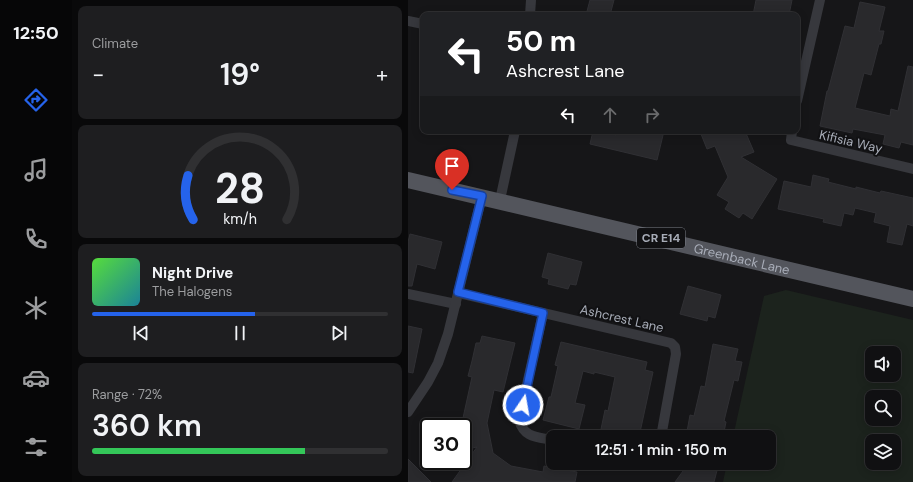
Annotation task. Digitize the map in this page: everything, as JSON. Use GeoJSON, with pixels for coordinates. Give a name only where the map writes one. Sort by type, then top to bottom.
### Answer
{"type":"FeatureCollection","features":[{"type":"Feature","properties":{"kind":"main road","name":"Greenback Lane"},"geometry":{"type":"LineString","coordinates":[[408,180],[500,200],[913,299]]}},
{"type":"Feature","properties":{"kind":"street"},"geometry":{"type":"LineString","coordinates":[[530,0],[530,12]]}},
{"type":"Feature","properties":{"kind":"street"},"geometry":{"type":"LineString","coordinates":[[800,88],[820,0]]}},
{"type":"Feature","properties":{"kind":"street"},"geometry":{"type":"LineString","coordinates":[[408,20],[420,23]]}},
{"type":"Feature","properties":{"kind":"street"},"geometry":{"type":"LineString","coordinates":[[500,200],[513,134]]}},
{"type":"Feature","properties":{"kind":"street","name":"Kifisia Way"},"geometry":{"type":"LineString","coordinates":[[792,134],[791,140],[913,169]]}},
{"type":"Feature","properties":{"kind":"street"},"geometry":{"type":"LineString","coordinates":[[408,412],[428,382],[438,363],[448,334],[482,196]]}},
{"type":"Feature","properties":{"kind":"street","name":"Ashcrest Lane"},"geometry":{"type":"LineString","coordinates":[[458,292],[670,343],[675,347],[676,354],[662,430]]}},
{"type":"Feature","properties":{"kind":"street"},"geometry":{"type":"LineString","coordinates":[[408,294],[456,304]]}},
{"type":"Feature","properties":{"kind":"street"},"geometry":{"type":"LineString","coordinates":[[543,313],[520,420],[522,428],[528,435],[546,439]]}},
{"type":"Feature","properties":{"kind":"shaded area"},"geometry":{"type":"Polygon","coordinates":[[[786,290],[913,320],[913,482],[723,482],[726,470],[776,470],[776,430],[735,430],[764,296],[786,290]]]}},
{"type":"Feature","properties":{"kind":"building"},"geometry":{"type":"Polygon","coordinates":[[[590,0],[614,0],[611,12],[587,12],[590,0]]]}},
{"type":"Feature","properties":{"kind":"building"},"geometry":{"type":"Polygon","coordinates":[[[756,0],[792,0],[790,12],[754,12],[756,0]]]}},
{"type":"Feature","properties":{"kind":"building"},"geometry":{"type":"Polygon","coordinates":[[[860,2],[885,7],[879,31],[884,31],[871,75],[864,73],[855,108],[890,116],[891,109],[898,111],[908,66],[913,67],[913,145],[901,142],[899,148],[883,144],[885,135],[853,129],[852,133],[820,126],[827,91],[845,26],[854,28],[860,2]]]}},
{"type":"Feature","properties":{"kind":"building"},"geometry":{"type":"Polygon","coordinates":[[[592,134],[663,134],[657,160],[590,144],[592,134]]]}},
{"type":"Feature","properties":{"kind":"building"},"geometry":{"type":"Polygon","coordinates":[[[701,134],[746,134],[754,152],[741,157],[777,179],[752,219],[743,213],[739,218],[725,209],[729,202],[717,195],[728,177],[715,146],[707,149],[701,134]]]}},
{"type":"Feature","properties":{"kind":"building"},"geometry":{"type":"Polygon","coordinates":[[[813,175],[829,179],[828,182],[856,189],[856,187],[880,193],[881,191],[913,198],[913,226],[907,224],[902,245],[887,242],[890,226],[874,222],[876,213],[855,208],[853,215],[844,213],[841,226],[823,222],[824,219],[778,209],[784,181],[811,187],[813,175]]]}},
{"type":"Feature","properties":{"kind":"building"},"geometry":{"type":"Polygon","coordinates":[[[410,234],[442,242],[435,269],[417,264],[412,286],[408,286],[408,242],[410,234]]]}},
{"type":"Feature","properties":{"kind":"building"},"geometry":{"type":"Polygon","coordinates":[[[548,253],[582,262],[576,285],[570,284],[568,289],[548,284],[549,279],[542,277],[548,253]]]}},
{"type":"Feature","properties":{"kind":"building"},"geometry":{"type":"Polygon","coordinates":[[[688,286],[721,295],[715,318],[708,316],[707,321],[680,314],[688,286]]]}},
{"type":"Feature","properties":{"kind":"building"},"geometry":{"type":"Polygon","coordinates":[[[408,326],[422,329],[413,373],[408,372],[408,326]]]}},
{"type":"Feature","properties":{"kind":"building"},"geometry":{"type":"Polygon","coordinates":[[[482,336],[515,343],[503,392],[494,390],[487,423],[493,453],[511,466],[543,472],[544,466],[546,466],[546,470],[566,470],[577,472],[575,482],[452,482],[461,470],[472,470],[472,454],[477,447],[472,448],[472,418],[463,418],[472,377],[468,376],[476,343],[480,343],[482,336]]]}},
{"type":"Feature","properties":{"kind":"building"},"geometry":{"type":"Polygon","coordinates":[[[561,342],[647,362],[645,370],[653,372],[641,430],[601,430],[605,410],[608,411],[615,377],[594,372],[594,374],[583,371],[575,403],[585,405],[579,429],[543,420],[549,397],[551,397],[558,366],[555,365],[561,342]]]}},
{"type":"Feature","properties":{"kind":"building"},"geometry":{"type":"Polygon","coordinates":[[[713,344],[738,349],[735,361],[742,362],[738,381],[734,380],[724,421],[726,422],[724,430],[687,430],[690,415],[694,416],[701,386],[705,387],[713,344]]]}},
{"type":"Feature","properties":{"kind":"building"},"geometry":{"type":"Polygon","coordinates":[[[408,459],[431,482],[408,482],[408,459]]]}},
{"type":"Feature","properties":{"kind":"building"},"geometry":{"type":"Polygon","coordinates":[[[717,470],[714,482],[675,482],[683,471],[717,470]]]}},
{"type":"Feature","properties":{"kind":"route"},"geometry":{"type":"LineString","coordinates":[[452,190],[482,196],[458,292],[543,313],[523,405]]}}]}
